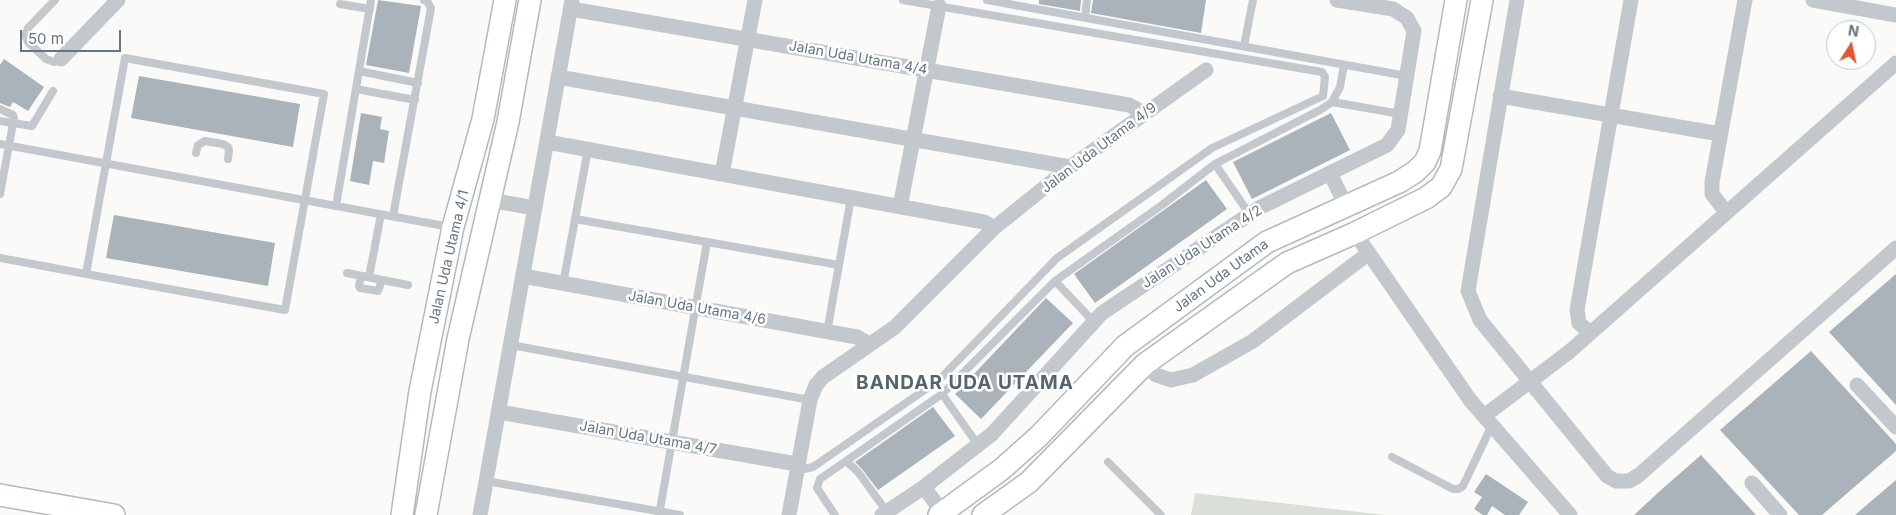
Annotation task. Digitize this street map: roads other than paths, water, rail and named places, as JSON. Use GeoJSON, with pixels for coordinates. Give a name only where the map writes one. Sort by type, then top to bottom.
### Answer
{"type":"FeatureCollection","features":[{"type":"Feature","properties":{"kind":"street"},"geometry":{"type":"LineString","coordinates":[[61,59],[118,0]]}},
{"type":"Feature","properties":{"kind":"street","name":"Jalan Uda Utama 4/1"},"geometry":{"type":"LineString","coordinates":[[402,515],[420,391],[453,227],[483,119],[505,0]]}},
{"type":"Feature","properties":{"kind":"street","name":"Jalan Uda Utama 4/1"},"geometry":{"type":"LineString","coordinates":[[426,515],[458,339],[508,122],[530,0]]}},
{"type":"Feature","properties":{"kind":"street"},"geometry":{"type":"LineString","coordinates":[[722,174],[755,0]]}},
{"type":"Feature","properties":{"kind":"street","name":"Jalan Uda Utama 4/2"},"geometry":{"type":"LineString","coordinates":[[884,513],[924,487],[992,434],[1102,314],[1250,215],[1386,145],[1398,130],[1414,31],[1408,18],[1393,9],[1337,0]]}},
{"type":"Feature","properties":{"kind":"street"},"geometry":{"type":"LineString","coordinates":[[1445,0],[1452,23]]}},
{"type":"Feature","properties":{"kind":"street","name":"Jalan Uda Utama"},"geometry":{"type":"LineString","coordinates":[[940,514],[1002,469],[1039,436],[1125,346],[1266,242],[1399,182],[1415,172],[1425,162],[1430,152],[1456,0]]}},
{"type":"Feature","properties":{"kind":"street","name":"Jalan Uda Utama"},"geometry":{"type":"LineString","coordinates":[[982,515],[1029,482],[1145,364],[1287,264],[1426,198],[1441,187],[1451,169],[1482,0]]}},
{"type":"Feature","properties":{"kind":"street"},"geometry":{"type":"LineString","coordinates":[[1517,0],[1468,291],[1480,320],[1607,476],[1616,481],[1629,481],[1648,468],[1896,248]]}},
{"type":"Feature","properties":{"kind":"street"},"geometry":{"type":"LineString","coordinates":[[1590,333],[1579,323],[1577,310],[1631,0]]}},
{"type":"Feature","properties":{"kind":"street"},"geometry":{"type":"LineString","coordinates":[[1726,212],[1712,194],[1712,182],[1745,0]]}},
{"type":"Feature","properties":{"kind":"street"},"geometry":{"type":"LineString","coordinates":[[1814,0],[1896,15]]}},
{"type":"Feature","properties":{"kind":"street"},"geometry":{"type":"LineString","coordinates":[[480,515],[571,4]]}},
{"type":"Feature","properties":{"kind":"street","name":"Jalan Uda Utama 4/4"},"geometry":{"type":"LineString","coordinates":[[571,4],[748,39],[1129,105],[1144,113]]}},
{"type":"Feature","properties":{"kind":"street"},"geometry":{"type":"LineString","coordinates":[[900,206],[939,6]]}},
{"type":"Feature","properties":{"kind":"street"},"geometry":{"type":"LineString","coordinates":[[1488,421],[1530,381],[1590,333],[1896,63]]}},
{"type":"Feature","properties":{"kind":"street","name":"Jalan Uda Utama 4/9"},"geometry":{"type":"LineString","coordinates":[[789,515],[810,400],[816,384],[869,344],[895,328],[994,228],[1070,168],[1206,70]]}},
{"type":"Feature","properties":{"kind":"street"},"geometry":{"type":"LineString","coordinates":[[558,77],[1070,168]]}},
{"type":"Feature","properties":{"kind":"street"},"geometry":{"type":"LineString","coordinates":[[1500,96],[1720,134]]}},
{"type":"Feature","properties":{"kind":"street"},"geometry":{"type":"LineString","coordinates":[[547,142],[984,222],[994,228]]}},
{"type":"Feature","properties":{"kind":"street"},"geometry":{"type":"LineString","coordinates":[[1330,173],[1346,206]]}},
{"type":"Feature","properties":{"kind":"street"},"geometry":{"type":"LineString","coordinates":[[489,200],[535,208]]}},
{"type":"Feature","properties":{"kind":"street"},"geometry":{"type":"LineString","coordinates":[[1355,233],[1470,400],[1570,515]]}},
{"type":"Feature","properties":{"kind":"street"},"geometry":{"type":"LineString","coordinates":[[1145,364],[1156,375],[1171,380],[1193,375],[1253,341],[1369,253]]}},
{"type":"Feature","properties":{"kind":"street","name":"Jalan Uda Utama 4/6"},"geometry":{"type":"LineString","coordinates":[[523,276],[827,332],[856,338],[869,344]]}},
{"type":"Feature","properties":{"kind":"street"},"geometry":{"type":"LineString","coordinates":[[1857,385],[1896,428]]}},
{"type":"Feature","properties":{"kind":"street","name":"Jalan Uda Utama 4/7"},"geometry":{"type":"LineString","coordinates":[[499,412],[672,442],[797,467]]}},
{"type":"Feature","properties":{"kind":"street"},"geometry":{"type":"LineString","coordinates":[[1752,483],[1780,515]]}},
{"type":"Feature","properties":{"kind":"street"},"geometry":{"type":"LineString","coordinates":[[924,487],[940,514]]}},
{"type":"Feature","properties":{"kind":"street"},"geometry":{"type":"LineString","coordinates":[[0,495],[114,515]]}},
{"type":"Feature","properties":{"kind":"lane"},"geometry":{"type":"LineString","coordinates":[[54,0],[28,28],[25,35],[28,42],[46,60],[54,62],[61,59]]}},
{"type":"Feature","properties":{"kind":"lane"},"geometry":{"type":"LineString","coordinates":[[336,206],[371,0]]}},
{"type":"Feature","properties":{"kind":"lane"},"geometry":{"type":"LineString","coordinates":[[393,216],[431,8],[427,0],[424,0]]}},
{"type":"Feature","properties":{"kind":"lane"},"geometry":{"type":"LineString","coordinates":[[797,467],[813,467],[939,380],[1057,258],[1212,148],[1323,96],[1325,77],[1322,72],[903,0]]}},
{"type":"Feature","properties":{"kind":"lane"},"geometry":{"type":"LineString","coordinates":[[987,0],[1407,76]]}},
{"type":"Feature","properties":{"kind":"lane"},"geometry":{"type":"LineString","coordinates":[[1085,18],[1088,0]]}},
{"type":"Feature","properties":{"kind":"lane"},"geometry":{"type":"LineString","coordinates":[[1244,46],[1253,0]]}},
{"type":"Feature","properties":{"kind":"lane"},"geometry":{"type":"LineString","coordinates":[[340,4],[370,9]]}},
{"type":"Feature","properties":{"kind":"lane"},"geometry":{"type":"LineString","coordinates":[[0,258],[57,268],[86,274],[285,310],[324,94],[125,58],[86,274]]}},
{"type":"Feature","properties":{"kind":"lane"},"geometry":{"type":"LineString","coordinates":[[835,515],[817,488],[820,479],[942,394],[1055,281],[1162,205],[1215,164],[1332,102],[1340,87],[1344,64]]}},
{"type":"Feature","properties":{"kind":"lane"},"geometry":{"type":"LineString","coordinates":[[359,71],[418,82]]}},
{"type":"Feature","properties":{"kind":"lane"},"geometry":{"type":"LineString","coordinates":[[356,89],[415,100]]}},
{"type":"Feature","properties":{"kind":"lane"},"geometry":{"type":"LineString","coordinates":[[0,121],[32,126],[53,91]]}},
{"type":"Feature","properties":{"kind":"lane"},"geometry":{"type":"LineString","coordinates":[[1332,102],[1401,114]]}},
{"type":"Feature","properties":{"kind":"lane"},"geometry":{"type":"LineString","coordinates":[[0,109],[13,115],[0,194]]}},
{"type":"Feature","properties":{"kind":"lane"},"geometry":{"type":"LineString","coordinates":[[196,153],[198,145],[205,141],[224,144],[229,150],[228,159]]}},
{"type":"Feature","properties":{"kind":"lane"},"geometry":{"type":"LineString","coordinates":[[0,144],[453,227]]}},
{"type":"Feature","properties":{"kind":"lane"},"geometry":{"type":"LineString","coordinates":[[563,284],[588,149]]}},
{"type":"Feature","properties":{"kind":"lane"},"geometry":{"type":"LineString","coordinates":[[1215,164],[1250,215]]}},
{"type":"Feature","properties":{"kind":"lane"},"geometry":{"type":"LineString","coordinates":[[827,332],[851,198]]}},
{"type":"Feature","properties":{"kind":"lane"},"geometry":{"type":"LineString","coordinates":[[381,214],[365,277],[359,286],[360,288],[378,291],[382,280]]}},
{"type":"Feature","properties":{"kind":"lane"},"geometry":{"type":"LineString","coordinates":[[575,219],[839,265]]}},
{"type":"Feature","properties":{"kind":"lane"},"geometry":{"type":"LineString","coordinates":[[660,513],[707,242]]}},
{"type":"Feature","properties":{"kind":"lane"},"geometry":{"type":"LineString","coordinates":[[347,273],[408,285]]}},
{"type":"Feature","properties":{"kind":"lane"},"geometry":{"type":"LineString","coordinates":[[1055,281],[1094,322]]}},
{"type":"Feature","properties":{"kind":"lane"},"geometry":{"type":"LineString","coordinates":[[511,345],[810,400]]}},
{"type":"Feature","properties":{"kind":"lane"},"geometry":{"type":"LineString","coordinates":[[942,394],[978,445]]}},
{"type":"Feature","properties":{"kind":"lane"},"geometry":{"type":"LineString","coordinates":[[1392,458],[1453,489],[1458,489],[1463,486],[1488,421]]}},
{"type":"Feature","properties":{"kind":"lane"},"geometry":{"type":"LineString","coordinates":[[846,461],[858,472],[884,513]]}},
{"type":"Feature","properties":{"kind":"lane"},"geometry":{"type":"LineString","coordinates":[[1108,462],[1161,515]]}},
{"type":"Feature","properties":{"kind":"lane"},"geometry":{"type":"LineString","coordinates":[[486,481],[680,515]]}},
{"type":"Feature","properties":{"kind":"district","name":"BANDAR UDA UTAMA"},"geometry":{"type":"Point","coordinates":[965,383]}}]}
